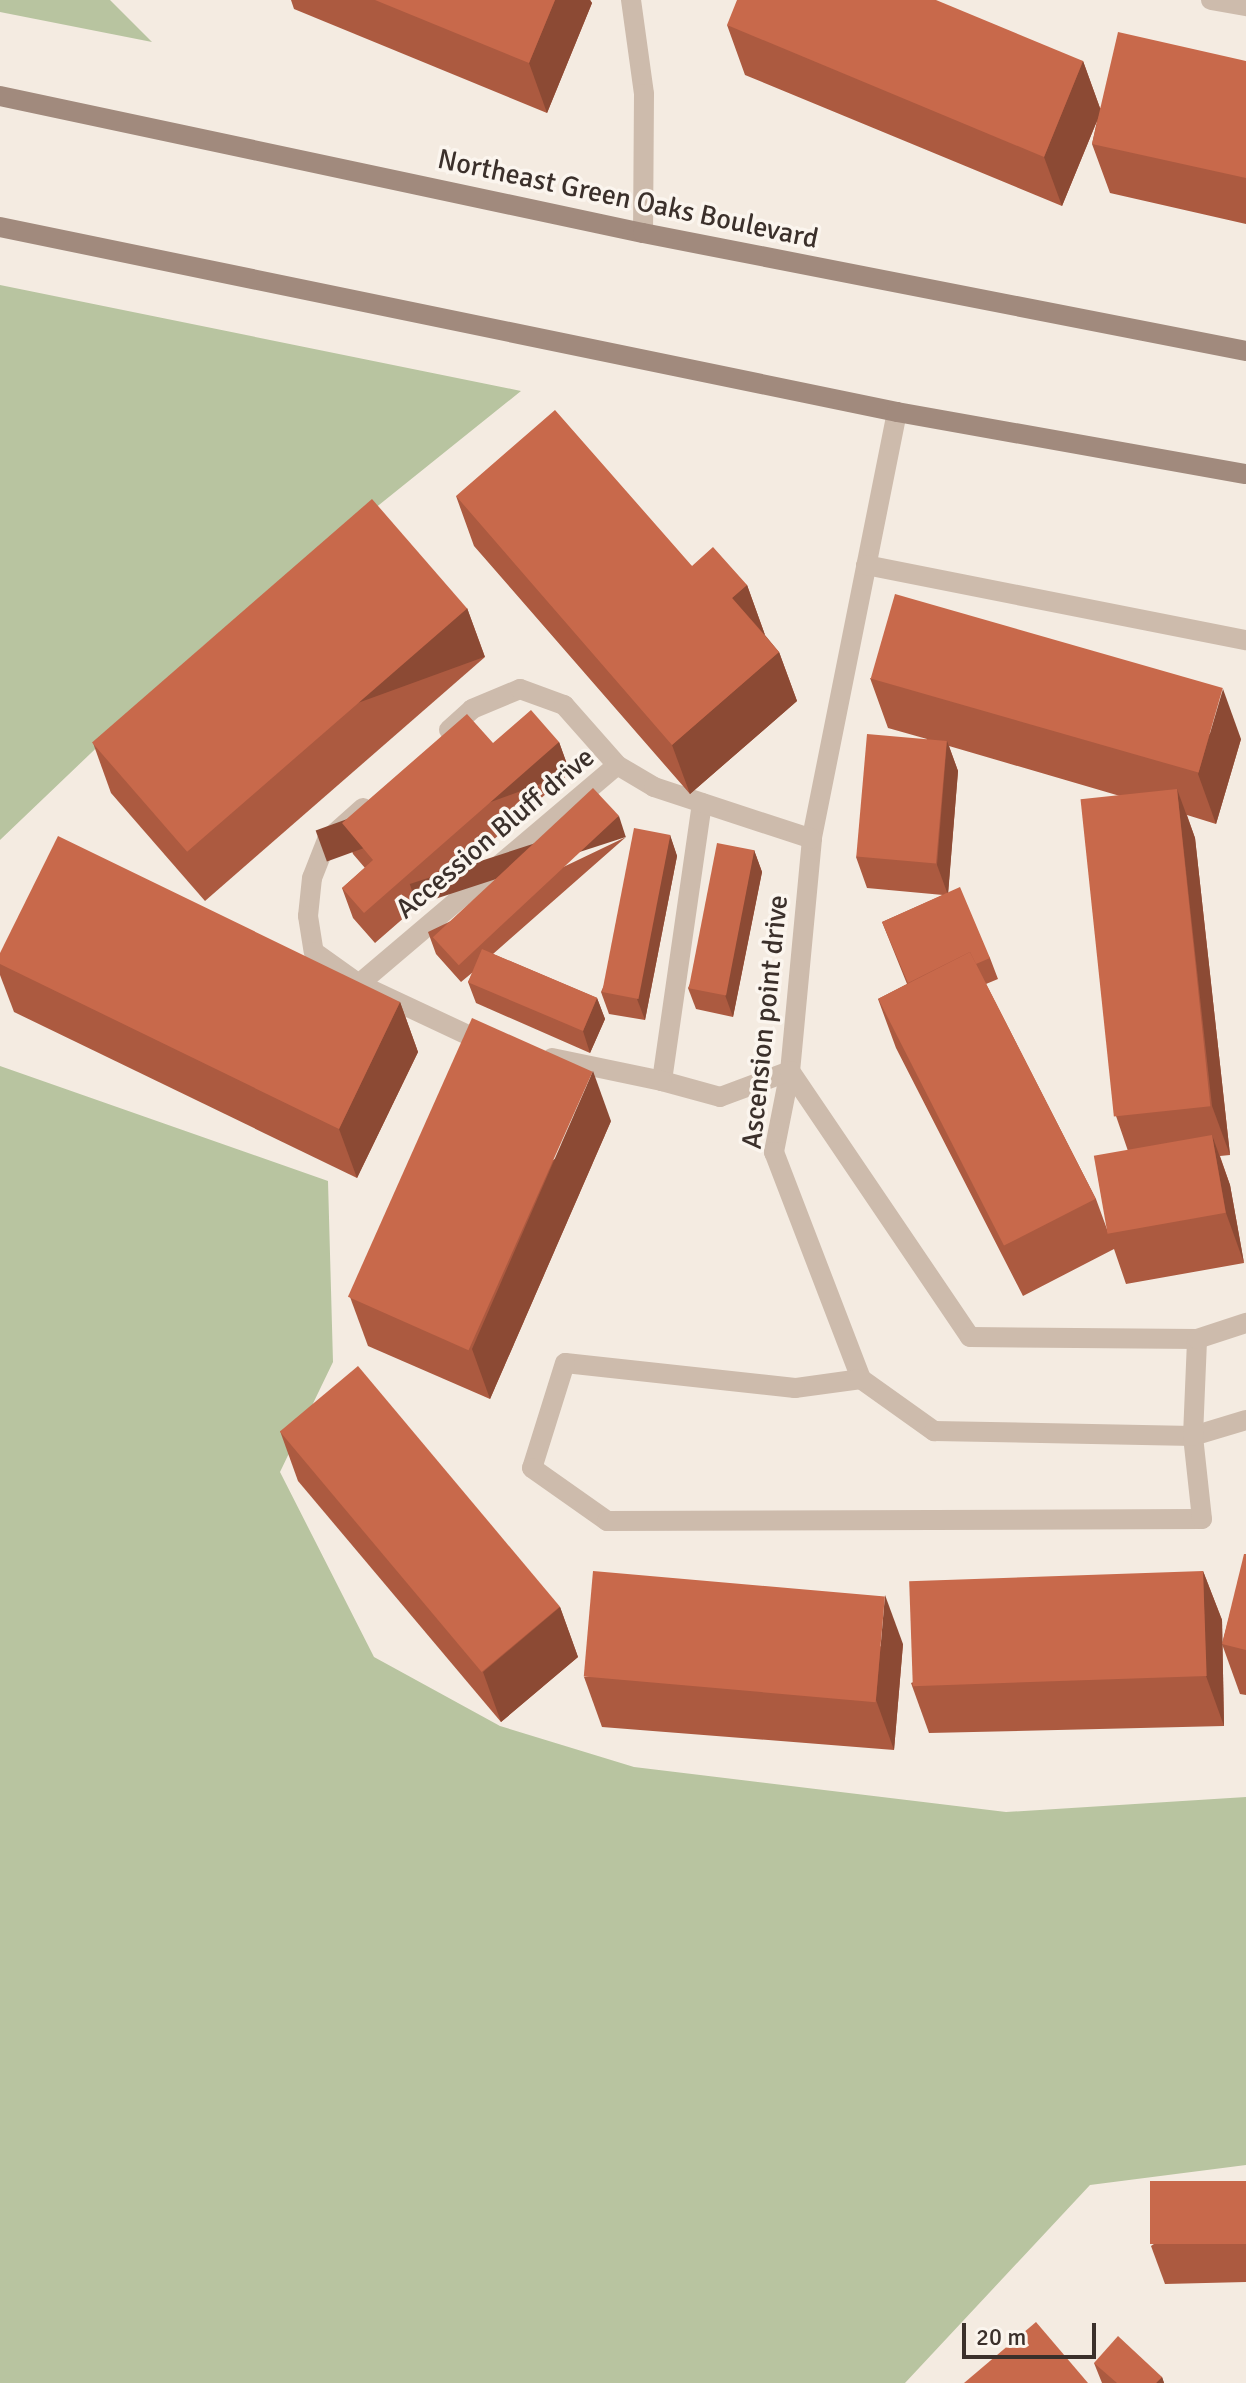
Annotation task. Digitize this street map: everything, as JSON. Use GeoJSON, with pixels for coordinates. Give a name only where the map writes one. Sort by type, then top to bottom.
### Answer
{"type":"FeatureCollection","features":[{"type":"Feature","properties":{"kind":"main road","name":"Northeast Green Oaks Boulevard"},"geometry":{"type":"LineString","coordinates":[[0,96],[643,233],[1246,351]]}},
{"type":"Feature","properties":{"kind":"main road"},"geometry":{"type":"LineString","coordinates":[[0,227],[897,412],[1246,474]]}},
{"type":"Feature","properties":{"kind":"street"},"geometry":{"type":"LineString","coordinates":[[631,0],[644,94],[643,233]]}},
{"type":"Feature","properties":{"kind":"street"},"geometry":{"type":"LineString","coordinates":[[1211,0],[1246,6]]}},
{"type":"Feature","properties":{"kind":"street","name":"Ascension point drive"},"geometry":{"type":"LineString","coordinates":[[861,1379],[774,1152],[790,1071],[812,839],[897,412]]}},
{"type":"Feature","properties":{"kind":"street"},"geometry":{"type":"LineString","coordinates":[[866,565],[1246,640]]}},
{"type":"Feature","properties":{"kind":"street"},"geometry":{"type":"LineString","coordinates":[[428,749],[472,709],[520,689],[564,705],[617,765]]}},
{"type":"Feature","properties":{"kind":"street","name":"Accession Bluff drive"},"geometry":{"type":"LineString","coordinates":[[359,984],[617,765],[654,787],[812,839]]}},
{"type":"Feature","properties":{"kind":"street"},"geometry":{"type":"LineString","coordinates":[[383,790],[327,840],[312,878],[308,916],[319,960],[359,984],[476,1043],[507,1049]]}},
{"type":"Feature","properties":{"kind":"street"},"geometry":{"type":"LineString","coordinates":[[662,1081],[702,803]]}},
{"type":"Feature","properties":{"kind":"street"},"geometry":{"type":"LineString","coordinates":[[538,1055],[662,1081],[720,1097],[790,1071],[970,1337],[1197,1339],[1246,1323]]}},
{"type":"Feature","properties":{"kind":"street"},"geometry":{"type":"LineString","coordinates":[[1197,1339],[1193,1436],[1202,1519],[607,1521],[532,1468],[565,1363],[795,1388],[861,1379],[934,1431],[1193,1436],[1246,1420]]}},
{"type":"Feature","properties":{"kind":"green space"},"geometry":{"type":"Polygon","coordinates":[[[0,0],[110,0],[152,42],[0,12],[0,0]]]}},
{"type":"Feature","properties":{"kind":"green space"},"geometry":{"type":"Polygon","coordinates":[[[0,285],[521,391],[202,647],[0,840],[0,285]]]}},
{"type":"Feature","properties":{"kind":"green space"},"geometry":{"type":"Polygon","coordinates":[[[0,1066],[328,1181],[333,1362],[280,1472],[374,1657],[500,1726],[634,1767],[1006,1812],[1246,1797],[1246,2165],[1090,2185],[905,2383],[0,2383],[0,1066]]]}},
{"type":"Feature","properties":{"kind":"building"},"geometry":{"type":"Polygon","coordinates":[[[375,0],[555,0],[529,63],[375,0]]]}},
{"type":"Feature","properties":{"kind":"building"},"geometry":{"type":"Polygon","coordinates":[[[737,0],[936,0],[1083,61],[1044,157],[727,25],[737,0]]]}},
{"type":"Feature","properties":{"kind":"building"},"geometry":{"type":"Polygon","coordinates":[[[1118,32],[1246,61],[1246,178],[1092,144],[1118,32]]]}},
{"type":"Feature","properties":{"kind":"building"},"geometry":{"type":"Polygon","coordinates":[[[555,410],[692,566],[713,547],[747,585],[732,598],[779,652],[672,745],[456,496],[555,410]]]}},
{"type":"Feature","properties":{"kind":"building"},"geometry":{"type":"Polygon","coordinates":[[[372,499],[467,608],[187,852],[92,742],[372,499]]]}},
{"type":"Feature","properties":{"kind":"building"},"geometry":{"type":"Polygon","coordinates":[[[895,594],[1223,688],[1199,773],[871,679],[895,594]]]}},
{"type":"Feature","properties":{"kind":"building"},"geometry":{"type":"Polygon","coordinates":[[[531,710],[559,742],[364,913],[342,888],[373,860],[342,823],[467,714],[493,743],[531,710]]]}},
{"type":"Feature","properties":{"kind":"building"},"geometry":{"type":"Polygon","coordinates":[[[867,734],[947,741],[936,864],[856,857],[867,734]]]}},
{"type":"Feature","properties":{"kind":"building"},"geometry":{"type":"Polygon","coordinates":[[[593,788],[619,816],[459,965],[433,937],[593,788]]]}},
{"type":"Feature","properties":{"kind":"building"},"geometry":{"type":"Polygon","coordinates":[[[1177,789],[1210,1106],[1114,1116],[1081,799],[1177,789]]]}},
{"type":"Feature","properties":{"kind":"building"},"geometry":{"type":"Polygon","coordinates":[[[634,828],[670,835],[638,999],[602,992],[634,828]]]}},
{"type":"Feature","properties":{"kind":"building"},"geometry":{"type":"Polygon","coordinates":[[[58,836],[400,1002],[339,1129],[0,964],[0,953],[58,836]]]}},
{"type":"Feature","properties":{"kind":"building"},"geometry":{"type":"Polygon","coordinates":[[[717,843],[754,850],[726,996],[689,988],[717,843]]]}},
{"type":"Feature","properties":{"kind":"building"},"geometry":{"type":"Polygon","coordinates":[[[960,887],[990,958],[976,964],[970,952],[908,983],[882,922],[960,887]]]}},
{"type":"Feature","properties":{"kind":"building"},"geometry":{"type":"Polygon","coordinates":[[[482,949],[597,998],[583,1031],[468,982],[482,949]]]}},
{"type":"Feature","properties":{"kind":"building"},"geometry":{"type":"Polygon","coordinates":[[[970,952],[1096,1199],[1004,1246],[878,999],[970,952]]]}},
{"type":"Feature","properties":{"kind":"building"},"geometry":{"type":"Polygon","coordinates":[[[472,1018],[593,1072],[469,1350],[348,1297],[472,1018]]]}},
{"type":"Feature","properties":{"kind":"building"},"geometry":{"type":"Polygon","coordinates":[[[1212,1135],[1226,1213],[1108,1234],[1094,1156],[1212,1135]]]}},
{"type":"Feature","properties":{"kind":"building"},"geometry":{"type":"Polygon","coordinates":[[[358,1366],[560,1607],[482,1672],[280,1432],[358,1366]]]}},
{"type":"Feature","properties":{"kind":"building"},"geometry":{"type":"Polygon","coordinates":[[[1246,1554],[1246,1650],[1222,1644],[1246,1554]]]}},
{"type":"Feature","properties":{"kind":"building"},"geometry":{"type":"Polygon","coordinates":[[[593,1571],[885,1597],[876,1702],[584,1677],[593,1571]]]}},
{"type":"Feature","properties":{"kind":"building"},"geometry":{"type":"Polygon","coordinates":[[[1203,1571],[1207,1676],[913,1686],[909,1581],[1203,1571]]]}},
{"type":"Feature","properties":{"kind":"building"},"geometry":{"type":"Polygon","coordinates":[[[1150,2181],[1246,2181],[1246,2244],[1150,2244],[1150,2181]]]}},
{"type":"Feature","properties":{"kind":"building"},"geometry":{"type":"Polygon","coordinates":[[[1036,2322],[1088,2383],[964,2383],[1036,2322]]]}},
{"type":"Feature","properties":{"kind":"building"},"geometry":{"type":"Polygon","coordinates":[[[1118,2336],[1162,2377],[1156,2383],[1117,2383],[1094,2363],[1118,2336]]]}}]}
